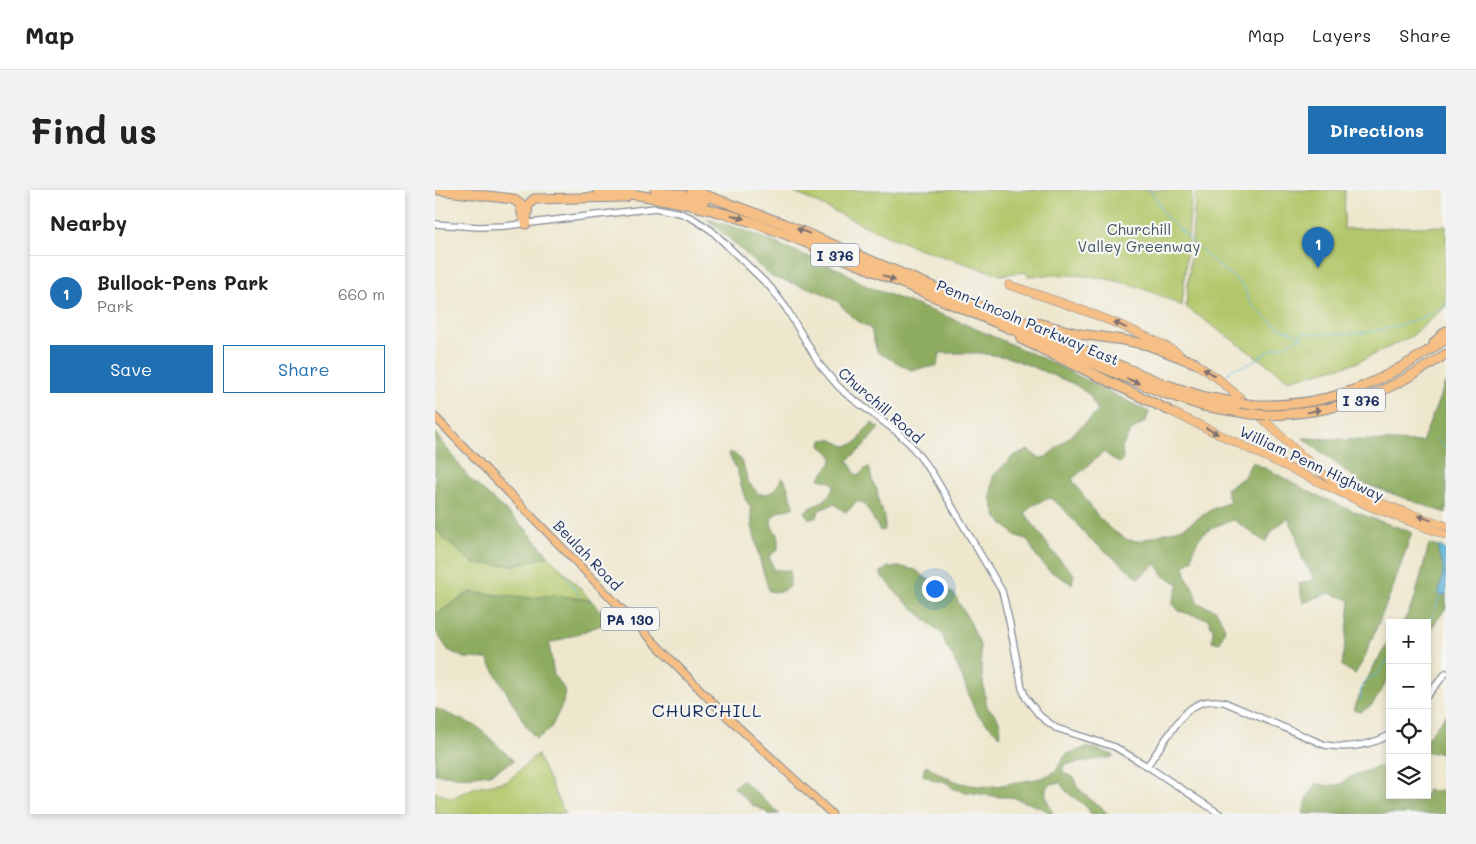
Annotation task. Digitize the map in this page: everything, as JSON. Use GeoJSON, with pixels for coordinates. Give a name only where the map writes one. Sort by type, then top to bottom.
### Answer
{"type":"FeatureCollection","features":[{"type":"Feature","properties":{"kind":"highway"},"geometry":{"type":"LineString","coordinates":[[439,190],[513,199],[521,207],[526,224]]}},
{"type":"Feature","properties":{"kind":"highway","name":"Penn-Lincoln Parkway East"},"geometry":{"type":"LineString","coordinates":[[598,190],[655,194],[726,213],[779,231],[1176,398],[1203,406],[1251,414],[1266,414],[1308,412],[1355,402],[1398,384],[1446,354]]}},
{"type":"Feature","properties":{"kind":"highway","name":"Penn-Lincoln Parkway East"},"geometry":{"type":"LineString","coordinates":[[691,190],[801,230],[1179,389],[1205,397],[1240,404],[1296,404],[1341,394],[1377,381],[1415,360],[1446,339]]}},
{"type":"Feature","properties":{"kind":"highway"},"geometry":{"type":"LineString","coordinates":[[526,224],[528,205],[531,201],[537,199],[655,194],[746,210]]}},
{"type":"Feature","properties":{"kind":"highway","name":"William Penn Highway"},"geometry":{"type":"LineString","coordinates":[[1009,285],[1114,322],[1161,344],[1195,363],[1225,384],[1312,464],[1333,480],[1370,498],[1446,526]]}},
{"type":"Feature","properties":{"kind":"highway"},"geometry":{"type":"LineString","coordinates":[[975,314],[1026,342],[1168,410]]}},
{"type":"Feature","properties":{"kind":"highway"},"geometry":{"type":"LineString","coordinates":[[1019,322],[1033,322],[1080,334],[1139,343],[1195,363]]}},
{"type":"Feature","properties":{"kind":"highway"},"geometry":{"type":"LineString","coordinates":[[1415,360],[1446,331]]}},
{"type":"Feature","properties":{"kind":"highway","name":"William Penn Highway"},"geometry":{"type":"LineString","coordinates":[[1168,410],[1369,506],[1446,535]]}},
{"type":"Feature","properties":{"kind":"main road","name":"Beulah Road"},"geometry":{"type":"LineString","coordinates":[[435,417],[721,711],[832,814]]}},
{"type":"Feature","properties":{"kind":"street","name":"Churchill Road"},"geometry":{"type":"LineString","coordinates":[[435,224],[479,227],[526,224],[655,208],[686,215],[705,226],[762,278],[778,297],[826,373],[845,393],[907,441],[933,474],[1002,591],[1022,688],[1026,698],[1040,716],[1056,728],[1115,747],[1220,814]]}},
{"type":"Feature","properties":{"kind":"street"},"geometry":{"type":"LineString","coordinates":[[1431,691],[1446,673]]}},
{"type":"Feature","properties":{"kind":"street"},"geometry":{"type":"LineString","coordinates":[[1147,766],[1185,713],[1196,705],[1205,702],[1224,702],[1334,746],[1364,745],[1386,737]]}},
{"type":"Feature","properties":{"kind":"green space","name":"Churchill Valley Greenway"},"geometry":{"type":"Polygon","coordinates":[[[789,190],[1192,190],[1182,306],[1144,289],[1107,279],[1070,275],[1028,276],[1026,272],[1000,275],[887,236],[789,190]]]}},
{"type":"Feature","properties":{"kind":"green space"},"geometry":{"type":"Polygon","coordinates":[[[1196,190],[1345,190],[1344,229],[1446,226],[1446,306],[1412,336],[1356,363],[1289,380],[1186,307],[1196,190]]]}},
{"type":"Feature","properties":{"kind":"green space"},"geometry":{"type":"Polygon","coordinates":[[[707,219],[744,230],[843,271],[869,287],[958,321],[1051,362],[1149,412],[1146,421],[1131,431],[1122,447],[1123,458],[1120,463],[1104,452],[1072,479],[1098,517],[1112,530],[1128,540],[1139,541],[1185,527],[1210,510],[1230,502],[1226,489],[1243,478],[1252,462],[1335,503],[1373,519],[1412,532],[1394,585],[1363,661],[1355,674],[1342,666],[1350,600],[1329,593],[1303,603],[1299,584],[1315,579],[1303,561],[1295,532],[1288,518],[1274,529],[1265,542],[1234,520],[1211,529],[1200,538],[1193,551],[1192,560],[1184,566],[1187,579],[1195,591],[1197,603],[1216,610],[1225,628],[1220,643],[1212,641],[1213,629],[1208,619],[1179,611],[1172,603],[1179,584],[1164,576],[1156,564],[1139,578],[1089,538],[1062,507],[1050,498],[1031,506],[1025,513],[1053,552],[1074,574],[1072,584],[1048,570],[1035,554],[1028,540],[1015,535],[997,518],[991,498],[993,476],[1013,456],[1028,450],[1039,458],[1046,457],[1098,412],[1090,395],[1074,384],[1023,363],[1007,357],[979,353],[940,353],[937,366],[911,370],[877,352],[871,329],[853,318],[838,302],[818,291],[772,277],[707,219]]]}},
{"type":"Feature","properties":{"kind":"green space"},"geometry":{"type":"Polygon","coordinates":[[[1446,381],[1446,513],[1360,482],[1303,438],[1422,442],[1446,381]]]}},
{"type":"Feature","properties":{"kind":"green space"},"geometry":{"type":"Polygon","coordinates":[[[872,423],[879,428],[862,448],[848,460],[855,474],[859,475],[869,467],[884,515],[884,530],[880,531],[862,502],[856,502],[845,512],[834,504],[819,510],[817,517],[809,519],[805,511],[823,501],[829,495],[834,485],[829,481],[819,479],[832,459],[828,451],[821,446],[822,440],[830,439],[845,446],[854,444],[872,423]]]}},
{"type":"Feature","properties":{"kind":"green space"},"geometry":{"type":"Polygon","coordinates":[[[435,433],[469,478],[524,527],[549,556],[515,565],[475,564],[442,537],[435,526],[435,433]]]}},
{"type":"Feature","properties":{"kind":"green space"},"geometry":{"type":"Polygon","coordinates":[[[728,453],[734,454],[739,458],[744,467],[747,481],[759,494],[774,491],[782,478],[785,480],[794,505],[793,508],[779,511],[772,518],[772,527],[778,534],[778,550],[769,556],[774,570],[790,570],[790,586],[788,588],[775,592],[769,591],[752,525],[751,508],[745,499],[737,470],[728,453]]]}},
{"type":"Feature","properties":{"kind":"green space"},"geometry":{"type":"Polygon","coordinates":[[[435,526],[442,537],[475,564],[515,565],[549,556],[591,600],[553,595],[531,598],[470,592],[435,615],[435,526]]]}},
{"type":"Feature","properties":{"kind":"green space"},"geometry":{"type":"Polygon","coordinates":[[[1429,544],[1438,547],[1444,569],[1439,591],[1443,596],[1446,593],[1446,608],[1431,629],[1431,619],[1405,619],[1415,598],[1429,544]]]}},
{"type":"Feature","properties":{"kind":"green space"},"geometry":{"type":"Polygon","coordinates":[[[888,567],[903,567],[916,570],[954,594],[971,624],[980,645],[986,703],[988,709],[999,720],[1000,736],[974,709],[962,677],[942,634],[898,595],[882,577],[880,573],[888,567]]]}},
{"type":"Feature","properties":{"kind":"green space"},"geometry":{"type":"Polygon","coordinates":[[[470,592],[531,598],[553,595],[591,600],[610,622],[549,644],[554,675],[565,690],[563,703],[550,730],[536,739],[487,659],[464,658],[448,650],[435,630],[435,615],[470,592]]]}},
{"type":"Feature","properties":{"kind":"green space"},"geometry":{"type":"Polygon","coordinates":[[[1386,647],[1386,681],[1381,692],[1371,706],[1360,712],[1354,710],[1370,674],[1386,647]]]}},
{"type":"Feature","properties":{"kind":"green space"},"geometry":{"type":"Polygon","coordinates":[[[435,708],[478,727],[514,761],[490,774],[464,777],[435,774],[435,708]]]}},
{"type":"Feature","properties":{"kind":"green space"},"geometry":{"type":"Polygon","coordinates":[[[1446,715],[1446,752],[1431,753],[1431,733],[1446,715]]]}},
{"type":"Feature","properties":{"kind":"green space"},"geometry":{"type":"Polygon","coordinates":[[[1084,748],[1102,751],[1113,755],[1113,757],[1064,765],[1063,773],[1073,777],[1076,780],[1076,786],[1108,814],[1091,814],[1084,805],[1063,788],[1061,783],[1053,784],[1046,789],[1053,814],[1051,814],[1044,809],[1012,797],[999,797],[961,791],[952,788],[943,781],[935,781],[923,775],[927,765],[934,771],[959,782],[977,786],[999,786],[1048,775],[1057,769],[1066,755],[1084,748]]]}},
{"type":"Feature","properties":{"kind":"green space"},"geometry":{"type":"Polygon","coordinates":[[[537,754],[565,814],[435,814],[435,792],[451,798],[476,787],[508,781],[537,754]]]}},
{"type":"Feature","properties":{"kind":"green space"},"geometry":{"type":"Polygon","coordinates":[[[1386,764],[1386,799],[1431,799],[1431,791],[1446,790],[1446,814],[1303,814],[1308,796],[1317,783],[1327,786],[1341,784],[1358,774],[1386,764]]]}},
{"type":"Feature","properties":{"kind":"green space"},"geometry":{"type":"Polygon","coordinates":[[[742,780],[780,814],[768,814],[752,805],[733,787],[742,780]]]}},
{"type":"Feature","properties":{"kind":"water"},"geometry":{"type":"Polygon","coordinates":[[[1440,546],[1446,550],[1446,593],[1444,596],[1439,594],[1443,570],[1438,547],[1440,546]]]}},
{"type":"Feature","properties":{"kind":"waterway"},"geometry":{"type":"LineString","coordinates":[[1150,190],[1165,216],[1244,287],[1249,301],[1254,307],[1277,326],[1303,339]]}},
{"type":"Feature","properties":{"kind":"waterway"},"geometry":{"type":"LineString","coordinates":[[1300,337],[1301,334],[1305,333],[1356,333],[1383,330],[1423,317],[1446,304]]}},
{"type":"Feature","properties":{"kind":"waterway"},"geometry":{"type":"LineString","coordinates":[[1227,375],[1231,369],[1249,364],[1274,348],[1284,346],[1299,338]]}},
{"type":"Feature","properties":{"kind":"waterway"},"geometry":{"type":"LineString","coordinates":[[1436,439],[1446,448]]}},
{"type":"Feature","properties":{"kind":"waterway"},"geometry":{"type":"LineString","coordinates":[[564,574],[580,596]]}},
{"type":"Feature","properties":{"kind":"waterway"},"geometry":{"type":"LineString","coordinates":[[1428,619],[1435,613],[1441,595]]}},
{"type":"Feature","properties":{"kind":"waterway"},"geometry":{"type":"LineString","coordinates":[[1360,701],[1363,683],[1378,673],[1386,662]]}},
{"type":"Feature","properties":{"kind":"place","name":"Bullock-Pens Park"},"geometry":{"type":"Point","coordinates":[1318,268]}},
{"type":"Feature","properties":{"kind":"district","name":"CHURCHILL"},"geometry":{"type":"Point","coordinates":[707,710]}}]}
